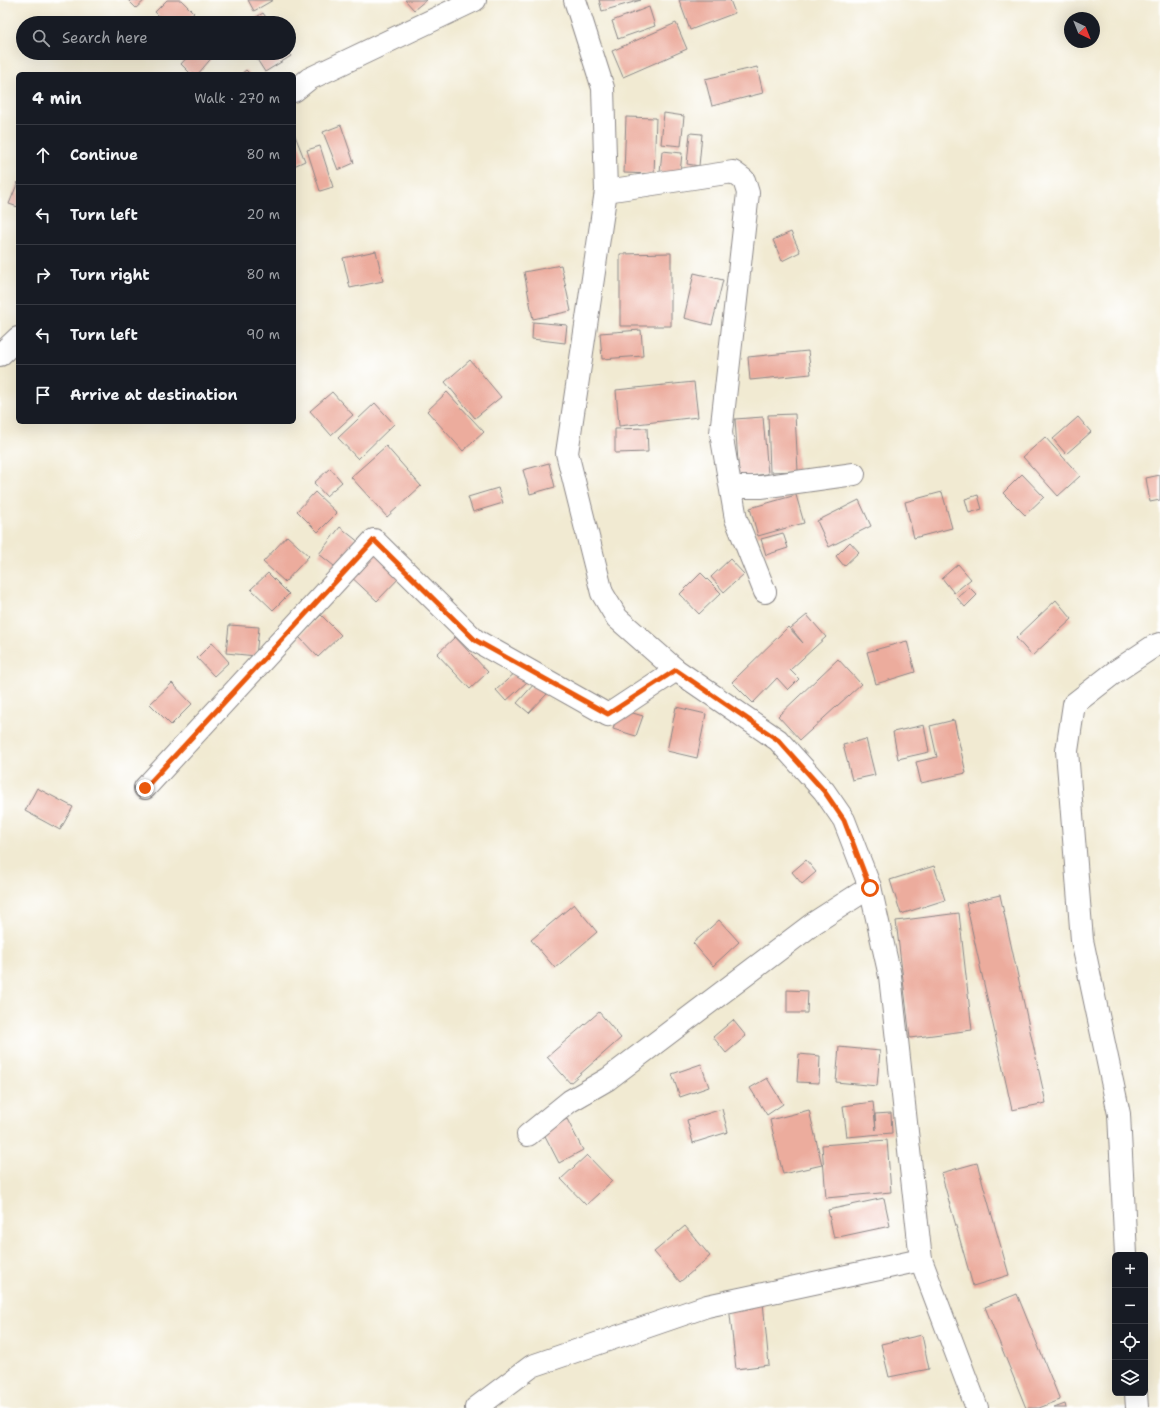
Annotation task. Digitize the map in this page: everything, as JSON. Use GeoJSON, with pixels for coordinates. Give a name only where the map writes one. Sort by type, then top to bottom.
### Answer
{"type":"FeatureCollection","features":[{"type":"Feature","properties":{"kind":"street"},"geometry":{"type":"LineString","coordinates":[[296,89],[309,79],[475,0]]}},
{"type":"Feature","properties":{"kind":"street"},"geometry":{"type":"LineString","coordinates":[[575,0],[602,88],[606,191],[567,453],[602,593],[617,618],[676,670],[778,740],[824,791],[844,820],[870,888],[890,976],[921,1260],[977,1408]]}},
{"type":"Feature","properties":{"kind":"street"},"geometry":{"type":"LineString","coordinates":[[606,191],[733,172],[744,180],[748,194],[721,433],[736,519],[765,592]]}},
{"type":"Feature","properties":{"kind":"street"},"geometry":{"type":"LineString","coordinates":[[0,356],[16,340]]}},
{"type":"Feature","properties":{"kind":"street"},"geometry":{"type":"LineString","coordinates":[[730,487],[761,487],[854,474]]}},
{"type":"Feature","properties":{"kind":"street"},"geometry":{"type":"LineString","coordinates":[[145,788],[374,540],[475,640],[608,714],[676,670]]}},
{"type":"Feature","properties":{"kind":"street"},"geometry":{"type":"LineString","coordinates":[[1126,1252],[1119,1114],[1082,940],[1067,752],[1074,704],[1115,672],[1154,646],[1160,644]]}},
{"type":"Feature","properties":{"kind":"street"},"geometry":{"type":"LineString","coordinates":[[528,1135],[570,1101],[608,1079],[814,923],[870,888]]}},
{"type":"Feature","properties":{"kind":"street"},"geometry":{"type":"LineString","coordinates":[[476,1408],[532,1366],[707,1306],[921,1260]]}},
{"type":"Feature","properties":{"kind":"street"},"geometry":{"type":"LineString","coordinates":[[1136,1396],[1137,1408]]}},
{"type":"Feature","properties":{"kind":"building"},"geometry":{"type":"Polygon","coordinates":[[[128,0],[145,0],[136,8],[128,0]]]}},
{"type":"Feature","properties":{"kind":"building"},"geometry":{"type":"Polygon","coordinates":[[[167,0],[181,0],[194,13],[191,16],[159,16],[155,12],[167,0]]]}},
{"type":"Feature","properties":{"kind":"building"},"geometry":{"type":"Polygon","coordinates":[[[248,0],[273,0],[254,11],[248,0]]]}},
{"type":"Feature","properties":{"kind":"building"},"geometry":{"type":"Polygon","coordinates":[[[405,0],[426,0],[414,10],[405,0]]]}},
{"type":"Feature","properties":{"kind":"building"},"geometry":{"type":"Polygon","coordinates":[[[599,0],[641,0],[602,11],[599,0]]]}},
{"type":"Feature","properties":{"kind":"building"},"geometry":{"type":"Polygon","coordinates":[[[679,0],[730,0],[735,13],[690,30],[679,0]]]}},
{"type":"Feature","properties":{"kind":"building"},"geometry":{"type":"Polygon","coordinates":[[[649,7],[655,26],[618,39],[612,21],[649,7]]]}},
{"type":"Feature","properties":{"kind":"building"},"geometry":{"type":"Polygon","coordinates":[[[263,13],[265,16],[258,16],[263,13]]]}},
{"type":"Feature","properties":{"kind":"building"},"geometry":{"type":"Polygon","coordinates":[[[676,23],[687,49],[623,77],[612,51],[676,23]]]}},
{"type":"Feature","properties":{"kind":"building"},"geometry":{"type":"Polygon","coordinates":[[[185,60],[210,60],[200,72],[189,72],[181,64],[185,60]]]}},
{"type":"Feature","properties":{"kind":"building"},"geometry":{"type":"Polygon","coordinates":[[[257,60],[284,60],[265,72],[257,60]]]}},
{"type":"Feature","properties":{"kind":"building"},"geometry":{"type":"Polygon","coordinates":[[[757,67],[763,93],[712,106],[705,79],[757,67]]]}},
{"type":"Feature","properties":{"kind":"building"},"geometry":{"type":"Polygon","coordinates":[[[664,113],[684,116],[681,146],[661,144],[664,113]]]}},
{"type":"Feature","properties":{"kind":"building"},"geometry":{"type":"Polygon","coordinates":[[[626,117],[656,118],[654,174],[624,173],[626,117]]]}},
{"type":"Feature","properties":{"kind":"building"},"geometry":{"type":"Polygon","coordinates":[[[341,125],[354,163],[338,170],[323,132],[341,125]]]}},
{"type":"Feature","properties":{"kind":"building"},"geometry":{"type":"Polygon","coordinates":[[[690,133],[702,134],[699,166],[687,164],[690,133]]]}},
{"type":"Feature","properties":{"kind":"building"},"geometry":{"type":"Polygon","coordinates":[[[296,138],[305,161],[296,165],[296,138]]]}},
{"type":"Feature","properties":{"kind":"building"},"geometry":{"type":"Polygon","coordinates":[[[320,146],[333,187],[320,191],[307,150],[320,146]]]}},
{"type":"Feature","properties":{"kind":"building"},"geometry":{"type":"Polygon","coordinates":[[[662,151],[682,153],[680,174],[660,173],[662,151]]]}},
{"type":"Feature","properties":{"kind":"building"},"geometry":{"type":"Polygon","coordinates":[[[16,187],[16,206],[9,204],[16,187]]]}},
{"type":"Feature","properties":{"kind":"building"},"geometry":{"type":"Polygon","coordinates":[[[791,232],[800,252],[782,261],[773,240],[791,232]]]}},
{"type":"Feature","properties":{"kind":"building"},"geometry":{"type":"Polygon","coordinates":[[[376,251],[383,281],[350,288],[343,258],[376,251]]]}},
{"type":"Feature","properties":{"kind":"building"},"geometry":{"type":"Polygon","coordinates":[[[671,253],[671,326],[620,326],[620,254],[671,253]]]}},
{"type":"Feature","properties":{"kind":"building"},"geometry":{"type":"Polygon","coordinates":[[[561,265],[571,311],[533,319],[524,272],[561,265]]]}},
{"type":"Feature","properties":{"kind":"building"},"geometry":{"type":"Polygon","coordinates":[[[694,273],[723,280],[712,325],[684,318],[694,273]]]}},
{"type":"Feature","properties":{"kind":"building"},"geometry":{"type":"Polygon","coordinates":[[[533,322],[567,325],[565,343],[532,339],[533,322]]]}},
{"type":"Feature","properties":{"kind":"building"},"geometry":{"type":"Polygon","coordinates":[[[641,330],[643,356],[602,359],[600,333],[641,330]]]}},
{"type":"Feature","properties":{"kind":"building"},"geometry":{"type":"Polygon","coordinates":[[[808,351],[811,374],[750,380],[748,357],[808,351]]]}},
{"type":"Feature","properties":{"kind":"building"},"geometry":{"type":"Polygon","coordinates":[[[470,360],[501,397],[475,418],[445,382],[470,360]]]}},
{"type":"Feature","properties":{"kind":"building"},"geometry":{"type":"Polygon","coordinates":[[[694,382],[698,417],[619,426],[616,390],[694,382]]]}},
{"type":"Feature","properties":{"kind":"building"},"geometry":{"type":"Polygon","coordinates":[[[332,392],[353,415],[331,435],[310,411],[332,392]]]}},
{"type":"Feature","properties":{"kind":"building"},"geometry":{"type":"Polygon","coordinates":[[[447,392],[484,432],[463,451],[427,411],[447,392]]]}},
{"type":"Feature","properties":{"kind":"building"},"geometry":{"type":"Polygon","coordinates":[[[375,403],[394,424],[358,459],[338,438],[375,403]]]}},
{"type":"Feature","properties":{"kind":"building"},"geometry":{"type":"Polygon","coordinates":[[[795,414],[798,471],[770,472],[768,415],[795,414]]]}},
{"type":"Feature","properties":{"kind":"building"},"geometry":{"type":"Polygon","coordinates":[[[763,417],[768,474],[739,477],[735,419],[763,417]]]}},
{"type":"Feature","properties":{"kind":"building"},"geometry":{"type":"Polygon","coordinates":[[[1078,417],[1091,432],[1066,454],[1053,439],[1078,417]]]}},
{"type":"Feature","properties":{"kind":"building"},"geometry":{"type":"Polygon","coordinates":[[[647,428],[648,452],[615,453],[615,429],[647,428]]]}},
{"type":"Feature","properties":{"kind":"building"},"geometry":{"type":"Polygon","coordinates":[[[1045,437],[1080,476],[1058,496],[1023,457],[1045,437]]]}},
{"type":"Feature","properties":{"kind":"building"},"geometry":{"type":"Polygon","coordinates":[[[386,446],[421,486],[387,517],[351,477],[386,446]]]}},
{"type":"Feature","properties":{"kind":"building"},"geometry":{"type":"Polygon","coordinates":[[[549,463],[555,487],[530,494],[523,470],[549,463]]]}},
{"type":"Feature","properties":{"kind":"building"},"geometry":{"type":"Polygon","coordinates":[[[330,468],[342,482],[326,496],[314,483],[330,468]]]}},
{"type":"Feature","properties":{"kind":"building"},"geometry":{"type":"Polygon","coordinates":[[[1022,474],[1044,497],[1025,515],[1003,493],[1022,474]]]}},
{"type":"Feature","properties":{"kind":"building"},"geometry":{"type":"Polygon","coordinates":[[[1160,475],[1160,500],[1150,502],[1146,478],[1160,475]]]}},
{"type":"Feature","properties":{"kind":"building"},"geometry":{"type":"Polygon","coordinates":[[[498,488],[503,503],[473,512],[468,497],[498,488]]]}},
{"type":"Feature","properties":{"kind":"building"},"geometry":{"type":"Polygon","coordinates":[[[315,492],[337,513],[318,532],[297,511],[315,492]]]}},
{"type":"Feature","properties":{"kind":"building"},"geometry":{"type":"Polygon","coordinates":[[[942,492],[952,528],[914,538],[905,502],[942,492]]]}},
{"type":"Feature","properties":{"kind":"building"},"geometry":{"type":"Polygon","coordinates":[[[796,495],[804,523],[758,536],[750,508],[796,495]]]}},
{"type":"Feature","properties":{"kind":"building"},"geometry":{"type":"Polygon","coordinates":[[[978,495],[982,509],[969,513],[965,499],[978,495]]]}},
{"type":"Feature","properties":{"kind":"building"},"geometry":{"type":"Polygon","coordinates":[[[859,500],[871,526],[829,547],[817,521],[859,500]]]}},
{"type":"Feature","properties":{"kind":"building"},"geometry":{"type":"Polygon","coordinates":[[[340,527],[360,543],[339,570],[319,554],[340,527]]]}},
{"type":"Feature","properties":{"kind":"building"},"geometry":{"type":"Polygon","coordinates":[[[783,533],[788,548],[766,555],[761,539],[783,533]]]}},
{"type":"Feature","properties":{"kind":"building"},"geometry":{"type":"Polygon","coordinates":[[[287,536],[309,556],[285,582],[263,562],[287,536]]]}},
{"type":"Feature","properties":{"kind":"building"},"geometry":{"type":"Polygon","coordinates":[[[850,542],[859,552],[844,566],[836,556],[850,542]]]}},
{"type":"Feature","properties":{"kind":"building"},"geometry":{"type":"Polygon","coordinates":[[[375,546],[403,574],[377,601],[348,574],[375,546]]]}},
{"type":"Feature","properties":{"kind":"building"},"geometry":{"type":"Polygon","coordinates":[[[730,559],[744,574],[724,592],[711,577],[730,559]]]}},
{"type":"Feature","properties":{"kind":"building"},"geometry":{"type":"Polygon","coordinates":[[[958,564],[971,579],[954,593],[942,578],[958,564]]]}},
{"type":"Feature","properties":{"kind":"building"},"geometry":{"type":"Polygon","coordinates":[[[268,573],[289,594],[273,610],[251,589],[268,573]]]}},
{"type":"Feature","properties":{"kind":"building"},"geometry":{"type":"Polygon","coordinates":[[[701,573],[721,593],[699,614],[680,594],[701,573]]]}},
{"type":"Feature","properties":{"kind":"building"},"geometry":{"type":"Polygon","coordinates":[[[969,587],[977,595],[965,607],[957,598],[969,587]]]}},
{"type":"Feature","properties":{"kind":"building"},"geometry":{"type":"Polygon","coordinates":[[[1056,600],[1072,619],[1032,656],[1016,638],[1056,600]]]}},
{"type":"Feature","properties":{"kind":"building"},"geometry":{"type":"Polygon","coordinates":[[[321,615],[341,635],[318,657],[299,637],[321,615]]]}},
{"type":"Feature","properties":{"kind":"building"},"geometry":{"type":"Polygon","coordinates":[[[807,615],[826,637],[790,670],[799,679],[788,690],[777,678],[753,703],[732,682],[788,627],[803,643],[791,628],[807,615]]]}},
{"type":"Feature","properties":{"kind":"building"},"geometry":{"type":"Polygon","coordinates":[[[229,625],[259,627],[256,656],[226,653],[229,625]]]}},
{"type":"Feature","properties":{"kind":"building"},"geometry":{"type":"Polygon","coordinates":[[[455,637],[488,672],[470,689],[437,654],[455,637]]]}},
{"type":"Feature","properties":{"kind":"building"},"geometry":{"type":"Polygon","coordinates":[[[907,641],[915,672],[876,684],[867,652],[907,641]]]}},
{"type":"Feature","properties":{"kind":"building"},"geometry":{"type":"Polygon","coordinates":[[[212,643],[229,662],[214,676],[197,658],[212,643]]]}},
{"type":"Feature","properties":{"kind":"building"},"geometry":{"type":"Polygon","coordinates":[[[838,659],[861,684],[800,740],[778,716],[838,659]]]}},
{"type":"Feature","properties":{"kind":"building"},"geometry":{"type":"Polygon","coordinates":[[[517,671],[527,682],[506,701],[496,690],[517,671]]]}},
{"type":"Feature","properties":{"kind":"building"},"geometry":{"type":"Polygon","coordinates":[[[172,683],[192,704],[171,725],[150,704],[172,683]]]}},
{"type":"Feature","properties":{"kind":"building"},"geometry":{"type":"Polygon","coordinates":[[[535,683],[547,694],[529,713],[517,703],[535,683]]]}},
{"type":"Feature","properties":{"kind":"building"},"geometry":{"type":"Polygon","coordinates":[[[676,707],[706,714],[697,758],[667,751],[676,707]]]}},
{"type":"Feature","properties":{"kind":"building"},"geometry":{"type":"Polygon","coordinates":[[[619,709],[643,716],[636,736],[613,729],[619,709]]]}},
{"type":"Feature","properties":{"kind":"building"},"geometry":{"type":"Polygon","coordinates":[[[954,720],[966,773],[921,783],[916,762],[937,757],[930,726],[954,720]]]}},
{"type":"Feature","properties":{"kind":"building"},"geometry":{"type":"Polygon","coordinates":[[[924,725],[929,752],[898,759],[893,732],[924,725]]]}},
{"type":"Feature","properties":{"kind":"building"},"geometry":{"type":"Polygon","coordinates":[[[866,739],[875,775],[852,780],[843,745],[866,739]]]}},
{"type":"Feature","properties":{"kind":"building"},"geometry":{"type":"Polygon","coordinates":[[[37,788],[73,807],[60,830],[25,811],[37,788]]]}},
{"type":"Feature","properties":{"kind":"building"},"geometry":{"type":"Polygon","coordinates":[[[806,860],[816,872],[802,884],[792,872],[806,860]]]}},
{"type":"Feature","properties":{"kind":"building"},"geometry":{"type":"Polygon","coordinates":[[[934,866],[945,900],[901,914],[890,880],[934,866]]]}},
{"type":"Feature","properties":{"kind":"building"},"geometry":{"type":"Polygon","coordinates":[[[1000,895],[1046,1103],[1012,1110],[966,903],[1000,895]]]}},
{"type":"Feature","properties":{"kind":"building"},"geometry":{"type":"Polygon","coordinates":[[[574,904],[597,932],[555,968],[531,940],[574,904]]]}},
{"type":"Feature","properties":{"kind":"building"},"geometry":{"type":"Polygon","coordinates":[[[959,913],[972,1030],[910,1038],[896,921],[959,913]]]}},
{"type":"Feature","properties":{"kind":"building"},"geometry":{"type":"Polygon","coordinates":[[[719,920],[739,942],[713,966],[693,943],[719,920]]]}},
{"type":"Feature","properties":{"kind":"building"},"geometry":{"type":"Polygon","coordinates":[[[787,990],[808,991],[807,1013],[787,1013],[787,990]]]}},
{"type":"Feature","properties":{"kind":"building"},"geometry":{"type":"Polygon","coordinates":[[[599,1012],[621,1038],[570,1083],[547,1057],[599,1012]]]}},
{"type":"Feature","properties":{"kind":"building"},"geometry":{"type":"Polygon","coordinates":[[[733,1020],[746,1036],[726,1053],[713,1037],[733,1020]]]}},
{"type":"Feature","properties":{"kind":"building"},"geometry":{"type":"Polygon","coordinates":[[[839,1047],[880,1051],[877,1086],[836,1082],[839,1047]]]}},
{"type":"Feature","properties":{"kind":"building"},"geometry":{"type":"Polygon","coordinates":[[[799,1054],[820,1056],[819,1083],[797,1082],[799,1054]]]}},
{"type":"Feature","properties":{"kind":"building"},"geometry":{"type":"Polygon","coordinates":[[[701,1064],[709,1087],[680,1097],[672,1074],[701,1064]]]}},
{"type":"Feature","properties":{"kind":"building"},"geometry":{"type":"Polygon","coordinates":[[[767,1078],[783,1104],[767,1115],[750,1088],[767,1078]]]}},
{"type":"Feature","properties":{"kind":"building"},"geometry":{"type":"Polygon","coordinates":[[[873,1102],[876,1130],[875,1114],[891,1113],[892,1133],[847,1137],[843,1106],[873,1102]]]}},
{"type":"Feature","properties":{"kind":"building"},"geometry":{"type":"Polygon","coordinates":[[[722,1109],[728,1132],[693,1143],[687,1120],[722,1109]]]}},
{"type":"Feature","properties":{"kind":"building"},"geometry":{"type":"Polygon","coordinates":[[[809,1110],[822,1165],[783,1174],[770,1120],[809,1110]]]}},
{"type":"Feature","properties":{"kind":"building"},"geometry":{"type":"Polygon","coordinates":[[[567,1119],[583,1150],[559,1163],[543,1132],[567,1119]]]}},
{"type":"Feature","properties":{"kind":"building"},"geometry":{"type":"Polygon","coordinates":[[[887,1140],[891,1192],[826,1198],[822,1145],[887,1140]]]}},
{"type":"Feature","properties":{"kind":"building"},"geometry":{"type":"Polygon","coordinates":[[[587,1155],[612,1181],[586,1205],[561,1179],[587,1155]]]}},
{"type":"Feature","properties":{"kind":"building"},"geometry":{"type":"Polygon","coordinates":[[[977,1163],[1009,1275],[973,1286],[941,1173],[977,1163]]]}},
{"type":"Feature","properties":{"kind":"building"},"geometry":{"type":"Polygon","coordinates":[[[884,1198],[890,1226],[834,1238],[828,1210],[884,1198]]]}},
{"type":"Feature","properties":{"kind":"building"},"geometry":{"type":"Polygon","coordinates":[[[685,1226],[710,1256],[680,1282],[654,1252],[685,1226]]]}},
{"type":"Feature","properties":{"kind":"building"},"geometry":{"type":"Polygon","coordinates":[[[1017,1294],[1060,1400],[1039,1408],[1026,1408],[985,1307],[1017,1294]]]}},
{"type":"Feature","properties":{"kind":"building"},"geometry":{"type":"Polygon","coordinates":[[[763,1302],[769,1365],[736,1369],[729,1306],[763,1302]]]}},
{"type":"Feature","properties":{"kind":"building"},"geometry":{"type":"Polygon","coordinates":[[[922,1335],[929,1369],[889,1377],[881,1344],[922,1335]]]}},
{"type":"Feature","properties":{"kind":"building"},"geometry":{"type":"Polygon","coordinates":[[[1065,1404],[1066,1408],[1054,1408],[1065,1404]]]}},
{"type":"Feature","properties":{"kind":"route"},"geometry":{"type":"LineString","coordinates":[[145,788],[374,540],[475,640],[608,714],[676,670],[778,740],[824,791],[844,820],[870,888]]}}]}
